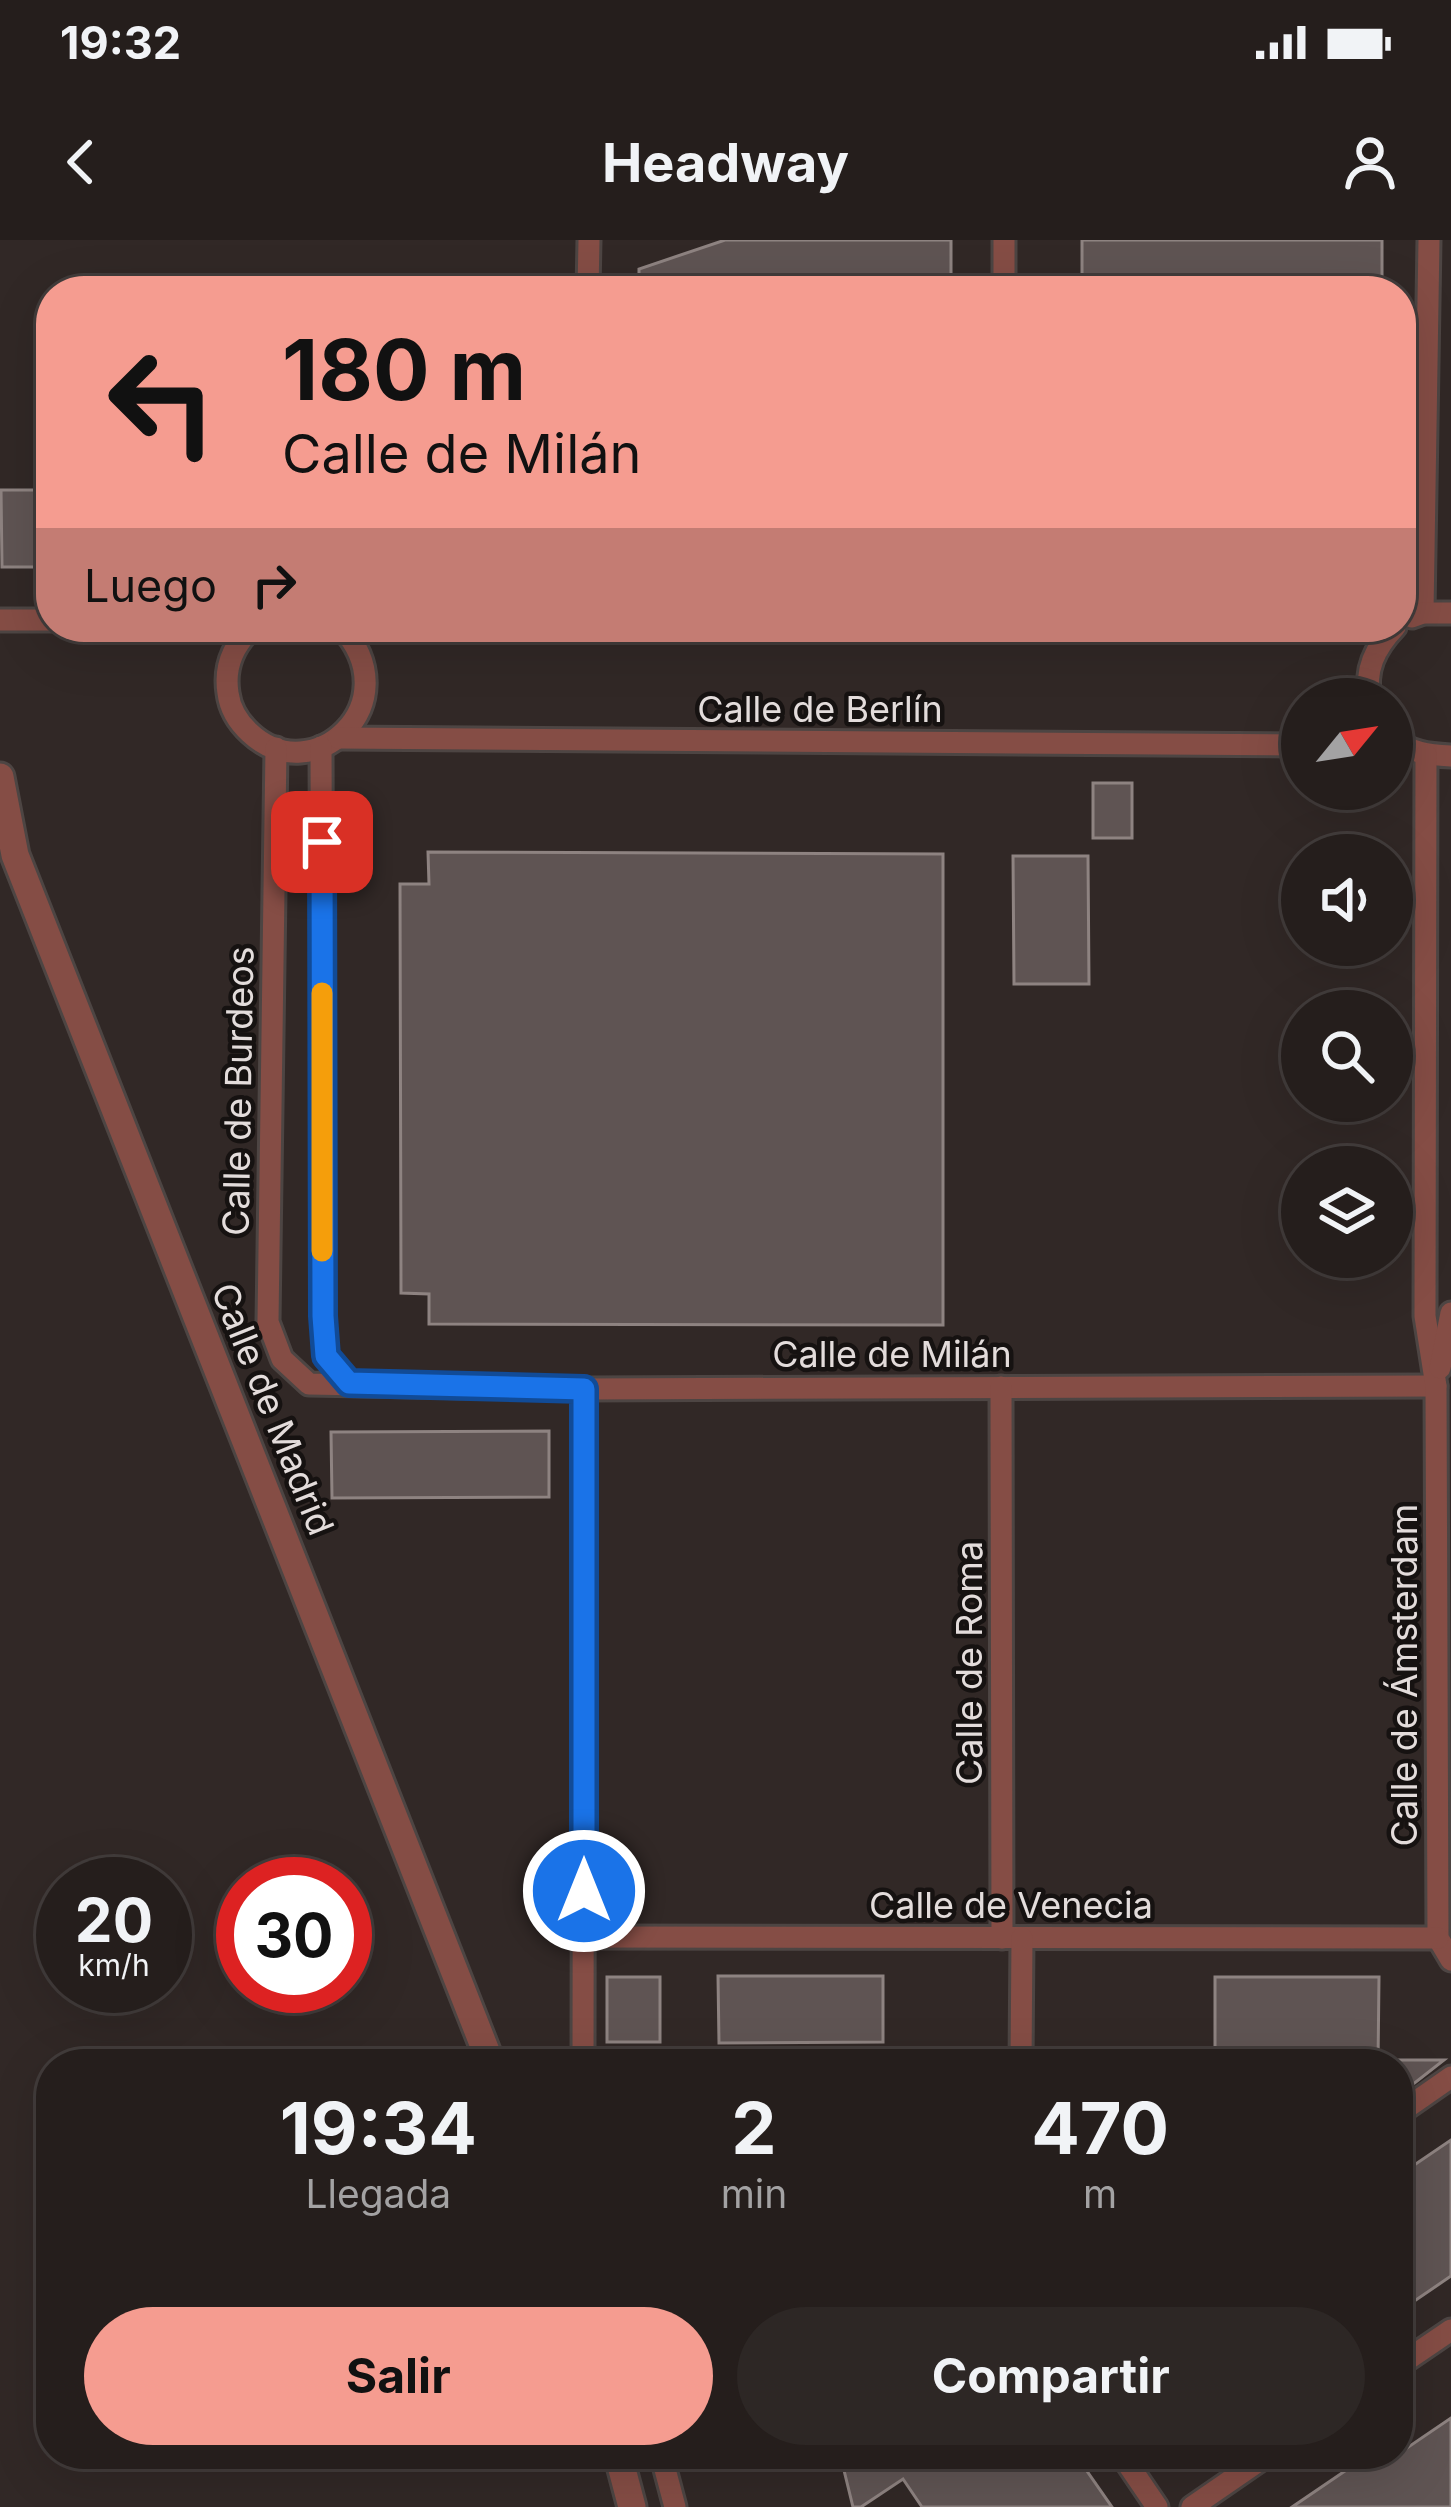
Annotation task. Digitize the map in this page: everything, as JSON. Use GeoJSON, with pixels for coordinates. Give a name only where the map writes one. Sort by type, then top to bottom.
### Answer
{"type":"FeatureCollection","features":[{"type":"Feature","properties":{"kind":"street"},"geometry":{"type":"LineString","coordinates":[[588,276],[589,240]]}},
{"type":"Feature","properties":{"kind":"street"},"geometry":{"type":"LineString","coordinates":[[1004,240],[1004,276]]}},
{"type":"Feature","properties":{"kind":"street"},"geometry":{"type":"LineString","coordinates":[[1423,614],[1429,240]]}},
{"type":"Feature","properties":{"kind":"street"},"geometry":{"type":"LineString","coordinates":[[1416,617],[1451,613]]}},
{"type":"Feature","properties":{"kind":"street"},"geometry":{"type":"LineString","coordinates":[[0,620],[36,620]]}},
{"type":"Feature","properties":{"kind":"street"},"geometry":{"type":"LineString","coordinates":[[239,642],[226,680],[230,702],[256,739],[277,748]]}},
{"type":"Feature","properties":{"kind":"street"},"geometry":{"type":"LineString","coordinates":[[349,1383],[326,1356],[323,1316],[330,742],[353,723],[363,704],[367,684],[355,642]]}},
{"type":"Feature","properties":{"kind":"street"},"geometry":{"type":"LineString","coordinates":[[1368,678],[1380,642]]}},
{"type":"Feature","properties":{"kind":"street","name":"Calle de Berlín"},"geometry":{"type":"LineString","coordinates":[[277,748],[299,752],[330,742],[1281,745]]}},
{"type":"Feature","properties":{"kind":"street","name":"Calle de Burdeos"},"geometry":{"type":"LineString","coordinates":[[277,748],[268,1322],[282,1358],[309,1384],[349,1383]]}},
{"type":"Feature","properties":{"kind":"street"},"geometry":{"type":"LineString","coordinates":[[1413,750],[1451,755]]}},
{"type":"Feature","properties":{"kind":"street","name":"Calle de Ámsterdam"},"geometry":{"type":"LineString","coordinates":[[1426,755],[1425,1316],[1436,1386],[1438,1937],[1451,1960]]}},
{"type":"Feature","properties":{"kind":"street","name":"Calle de Madrid"},"geometry":{"type":"LineString","coordinates":[[0,777],[15,856],[484,2049]]}},
{"type":"Feature","properties":{"kind":"street","name":"Calle de Ámsterdam"},"geometry":{"type":"LineString","coordinates":[[1436,1386],[1451,1312]]}},
{"type":"Feature","properties":{"kind":"street","name":"Calle de Milán"},"geometry":{"type":"LineString","coordinates":[[349,1383],[584,1389],[1436,1386]]}},
{"type":"Feature","properties":{"kind":"street","name":"Calle de Roma"},"geometry":{"type":"LineString","coordinates":[[1001,1387],[1012,1938],[1020,2049]]}},
{"type":"Feature","properties":{"kind":"street"},"geometry":{"type":"LineString","coordinates":[[583,2049],[584,1389]]}},
{"type":"Feature","properties":{"kind":"street","name":"Calle de Venecia"},"geometry":{"type":"LineString","coordinates":[[584,1937],[1438,1937]]}},
{"type":"Feature","properties":{"kind":"street"},"geometry":{"type":"LineString","coordinates":[[1413,2104],[1451,2077]]}},
{"type":"Feature","properties":{"kind":"street"},"geometry":{"type":"LineString","coordinates":[[1413,2356],[1451,2330]]}},
{"type":"Feature","properties":{"kind":"street"},"geometry":{"type":"LineString","coordinates":[[622,2469],[632,2507]]}},
{"type":"Feature","properties":{"kind":"street"},"geometry":{"type":"LineString","coordinates":[[665,2469],[675,2507]]}},
{"type":"Feature","properties":{"kind":"street"},"geometry":{"type":"LineString","coordinates":[[1131,2469],[1157,2507]]}},
{"type":"Feature","properties":{"kind":"street"},"geometry":{"type":"LineString","coordinates":[[1192,2507],[1247,2469]]}},
{"type":"Feature","properties":{"kind":"building"},"geometry":{"type":"Polygon","coordinates":[[[725,240],[951,240],[951,276],[639,276],[639,269],[725,240]]]}},
{"type":"Feature","properties":{"kind":"building"},"geometry":{"type":"Polygon","coordinates":[[[1082,240],[1382,240],[1382,276],[1082,276],[1082,240]]]}},
{"type":"Feature","properties":{"kind":"building"},"geometry":{"type":"Polygon","coordinates":[[[1,490],[36,490],[36,567],[2,567],[1,490]]]}},
{"type":"Feature","properties":{"kind":"building"},"geometry":{"type":"Polygon","coordinates":[[[1093,783],[1132,783],[1132,838],[1093,838],[1093,783]]]}},
{"type":"Feature","properties":{"kind":"building"},"geometry":{"type":"Polygon","coordinates":[[[428,852],[943,854],[943,1325],[429,1324],[429,1294],[401,1293],[400,884],[429,884],[428,852]]]}},
{"type":"Feature","properties":{"kind":"building"},"geometry":{"type":"Polygon","coordinates":[[[1013,856],[1088,856],[1089,984],[1014,984],[1013,856]]]}},
{"type":"Feature","properties":{"kind":"building"},"geometry":{"type":"Polygon","coordinates":[[[549,1431],[549,1497],[332,1498],[331,1432],[549,1431]]]}},
{"type":"Feature","properties":{"kind":"building"},"geometry":{"type":"Polygon","coordinates":[[[718,1976],[883,1976],[883,2042],[719,2043],[718,1976]]]}},
{"type":"Feature","properties":{"kind":"building"},"geometry":{"type":"Polygon","coordinates":[[[607,1977],[660,1977],[660,2042],[607,2042],[607,1977]]]}},
{"type":"Feature","properties":{"kind":"building"},"geometry":{"type":"Polygon","coordinates":[[[1215,1977],[1379,1977],[1378,2049],[1215,2049],[1215,1977]]]}},
{"type":"Feature","properties":{"kind":"building"},"geometry":{"type":"Polygon","coordinates":[[[1413,2060],[1444,2060],[1413,2084],[1413,2060]]]}},
{"type":"Feature","properties":{"kind":"building"},"geometry":{"type":"Polygon","coordinates":[[[1451,2140],[1451,2276],[1413,2302],[1413,2166],[1451,2140]]]}},
{"type":"Feature","properties":{"kind":"building"},"geometry":{"type":"Polygon","coordinates":[[[1451,2418],[1451,2507],[1292,2507],[1348,2469],[1413,2469],[1413,2444],[1451,2418]]]}},
{"type":"Feature","properties":{"kind":"building"},"geometry":{"type":"Polygon","coordinates":[[[844,2469],[1085,2469],[1112,2507],[922,2507],[903,2479],[861,2507],[853,2507],[844,2469]]]}},
{"type":"Feature","properties":{"kind":"slow traffic"},"geometry":{"type":"LineString","coordinates":[[322,993],[322,1251]]}},
{"type":"Feature","properties":{"kind":"route"},"geometry":{"type":"LineString","coordinates":[[322,842],[326,1356],[349,1383],[584,1389],[584,1891]]}}]}
